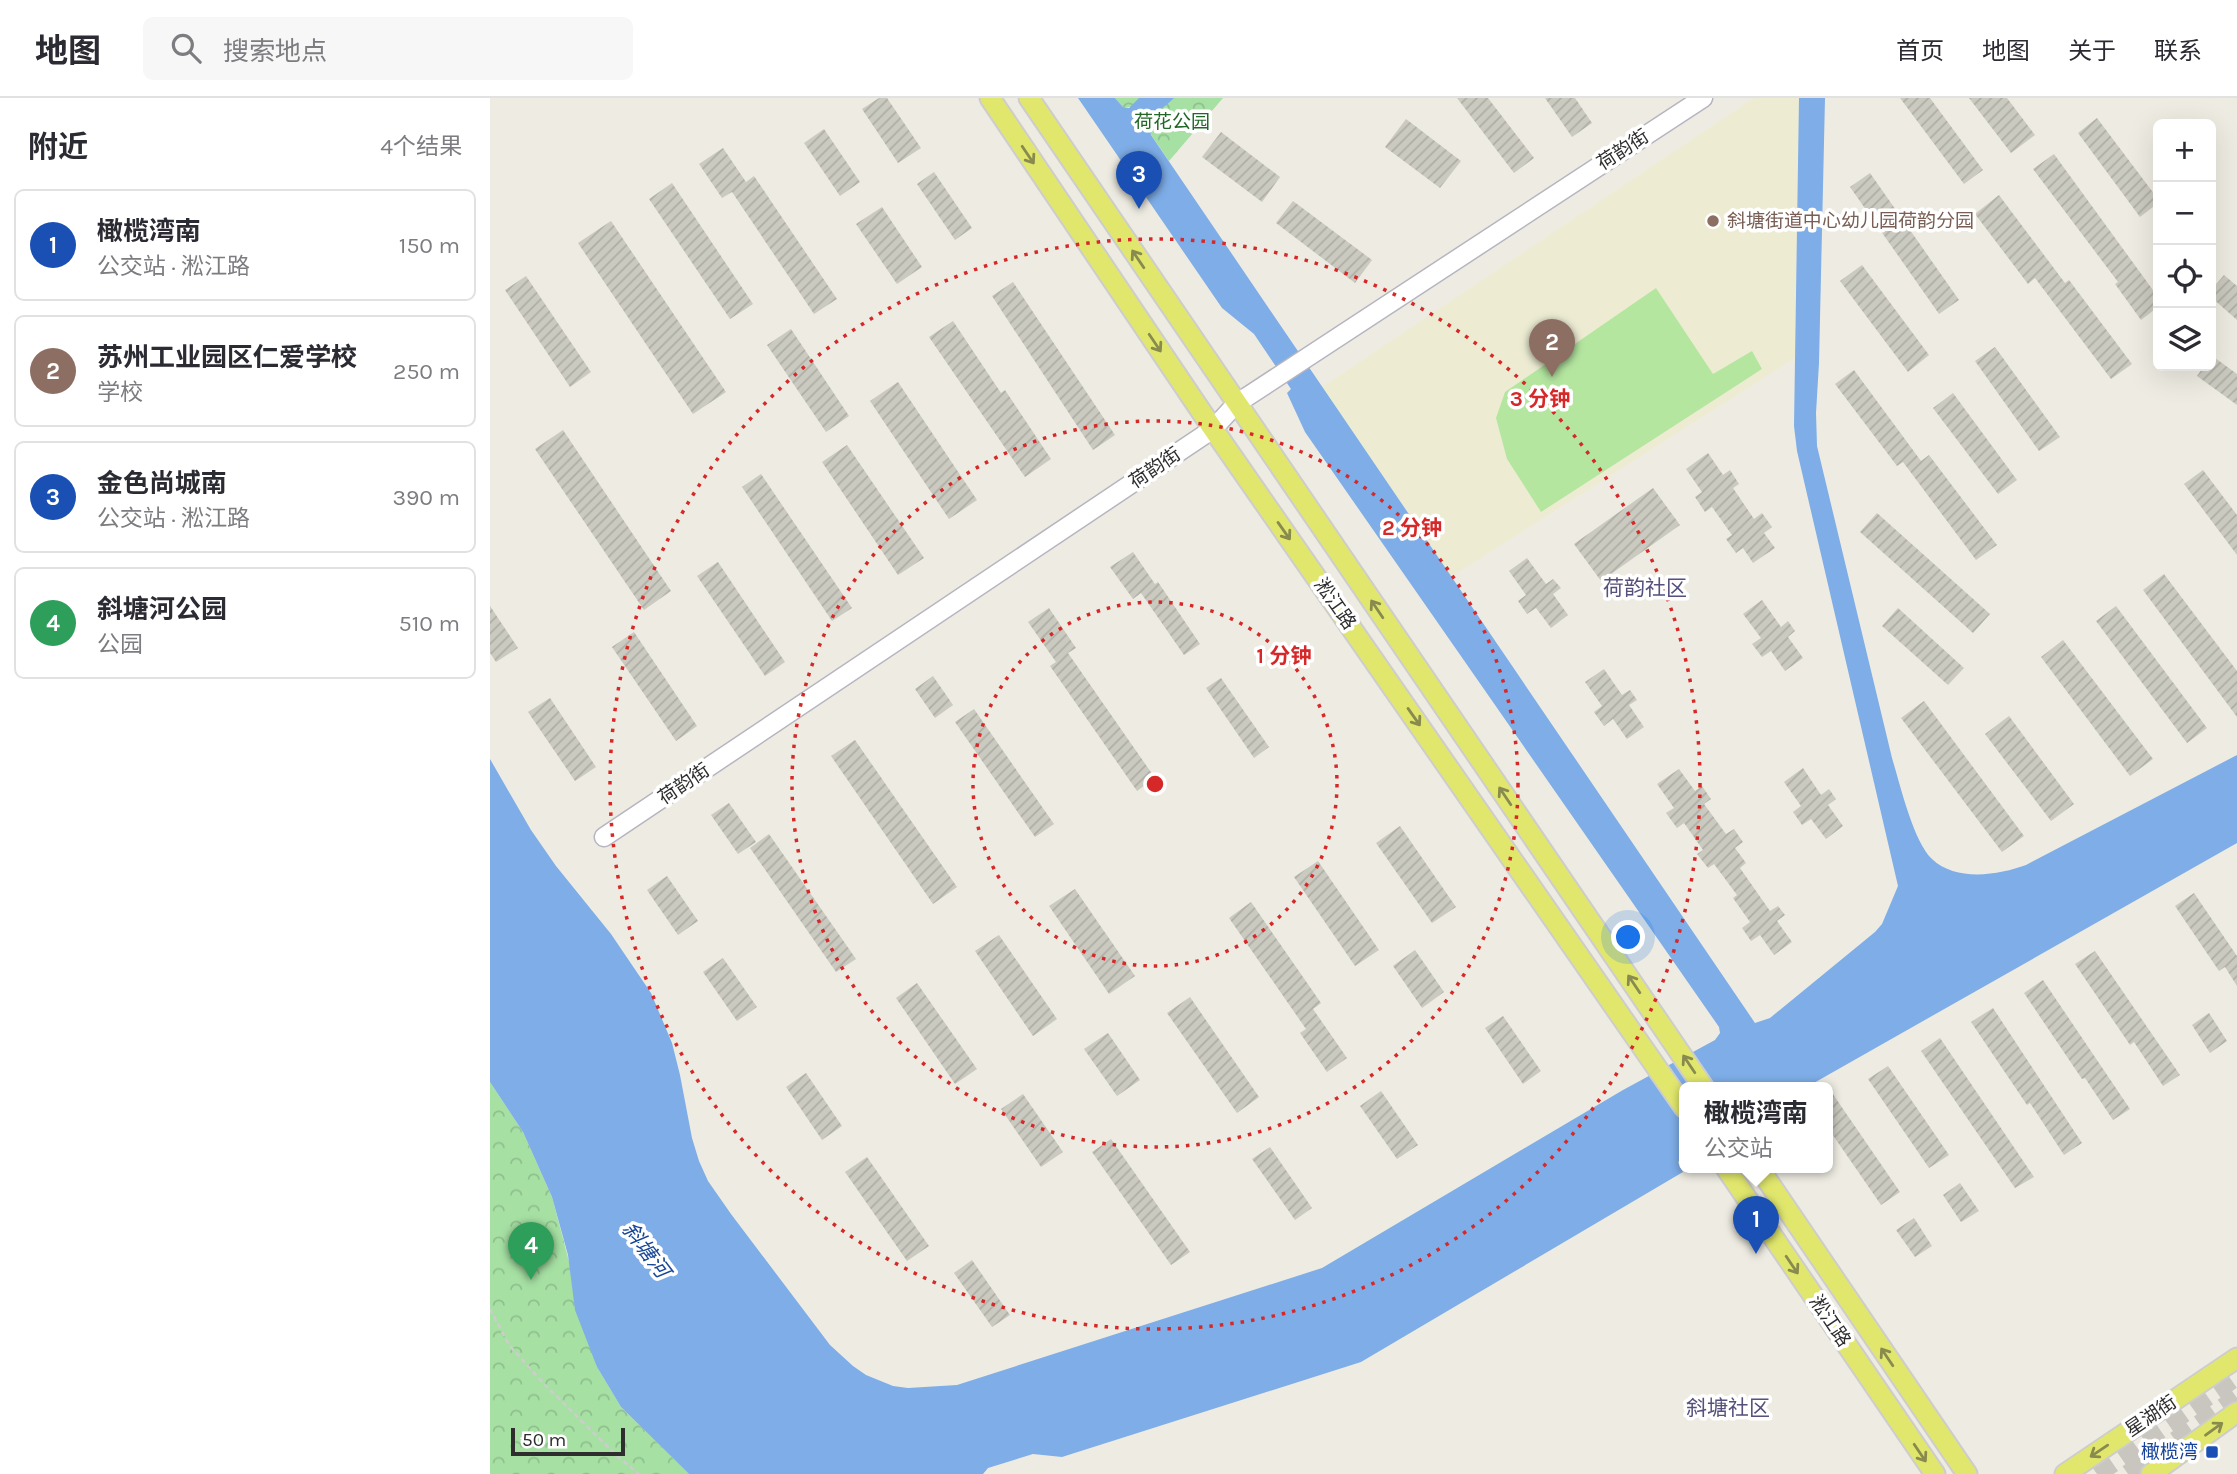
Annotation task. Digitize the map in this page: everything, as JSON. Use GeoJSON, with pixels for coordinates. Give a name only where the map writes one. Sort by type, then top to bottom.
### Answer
{"type":"FeatureCollection","features":[{"type":"Feature","properties":{"kind":"main road","name":"淞江路"},"geometry":{"type":"LineString","coordinates":[[990,98],[1213,429],[1679,1100]]}},
{"type":"Feature","properties":{"kind":"main road","name":"淞江路"},"geometry":{"type":"LineString","coordinates":[[1029,98],[1700,1082]]}},
{"type":"Feature","properties":{"kind":"main road","name":"淞江路"},"geometry":{"type":"LineString","coordinates":[[1729,1173],[1935,1474]]}},
{"type":"Feature","properties":{"kind":"main road","name":"淞江路"},"geometry":{"type":"LineString","coordinates":[[1762,1173],[1967,1474]]}},
{"type":"Feature","properties":{"kind":"main road","name":"星湖街"},"geometry":{"type":"LineString","coordinates":[[2065,1474],[2237,1358]]}},
{"type":"Feature","properties":{"kind":"main road"},"geometry":{"type":"LineString","coordinates":[[2151,1474],[2237,1412]]}},
{"type":"Feature","properties":{"kind":"street","name":"荷韵街"},"geometry":{"type":"LineString","coordinates":[[604,837],[1213,429],[1237,404],[1703,98]]}},
{"type":"Feature","properties":{"kind":"path"},"geometry":{"type":"LineString","coordinates":[[490,1309],[509,1345],[544,1384],[639,1474]]}},
{"type":"Feature","properties":{"kind":"shaded area"},"geometry":{"type":"Polygon","coordinates":[[[1754,98],[1799,98],[1795,358],[1451,577],[1322,387],[1754,98]]]}},
{"type":"Feature","properties":{"kind":"green space","name":"荷花公园"},"geometry":{"type":"Polygon","coordinates":[[[1115,98],[1223,98],[1169,161],[1132,107],[1123,107],[1115,98]]]}},
{"type":"Feature","properties":{"kind":"green space"},"geometry":{"type":"Polygon","coordinates":[[[1656,288],[1713,374],[1752,351],[1762,369],[1541,512],[1507,459],[1496,418],[1505,392],[1656,288]]]}},
{"type":"Feature","properties":{"kind":"green space"},"geometry":{"type":"Polygon","coordinates":[[[490,1082],[523,1132],[552,1197],[597,1367],[621,1407],[689,1474],[490,1474],[490,1082]]]}},
{"type":"Feature","properties":{"kind":"water","name":"斜塘河"},"geometry":{"type":"Polygon","coordinates":[[[1078,98],[1115,98],[1123,107],[1129,108],[1139,98],[1174,98],[1153,119],[1151,135],[1755,1023],[1770,1018],[1875,932],[1882,924],[1898,886],[1797,451],[1794,426],[1799,98],[1825,98],[1817,446],[1892,758],[1908,812],[1925,851],[1942,866],[1965,874],[1991,874],[2015,869],[2237,755],[2237,843],[1816,1082],[1679,1082],[1678,1162],[1679,1173],[1681,1173],[1361,1362],[1062,1457],[1033,1454],[988,1468],[983,1474],[689,1474],[621,1407],[597,1367],[575,1310],[568,1255],[552,1197],[523,1132],[490,1082],[490,759],[531,830],[556,866],[611,934],[651,993],[672,1043],[692,1138],[708,1181],[830,1345],[866,1375],[893,1386],[908,1388],[957,1385],[1322,1268],[1623,1090],[1715,1040],[1720,1033],[1719,1027],[1305,432],[1287,393],[1291,389],[1254,334],[1222,308],[1078,98]]]}},
{"type":"Feature","properties":{"kind":"building"},"geometry":{"type":"Polygon","coordinates":[[[879,98],[887,98],[921,148],[898,163],[862,109],[879,98]]]}},
{"type":"Feature","properties":{"kind":"building"},"geometry":{"type":"Polygon","coordinates":[[[1457,98],[1488,98],[1534,158],[1514,173],[1457,98]]]}},
{"type":"Feature","properties":{"kind":"building"},"geometry":{"type":"Polygon","coordinates":[[[1545,98],[1575,98],[1592,123],[1572,137],[1545,98]]]}},
{"type":"Feature","properties":{"kind":"building"},"geometry":{"type":"Polygon","coordinates":[[[1900,98],[1930,98],[1983,170],[1964,184],[1900,98]]]}},
{"type":"Feature","properties":{"kind":"building"},"geometry":{"type":"Polygon","coordinates":[[[1969,98],[2007,98],[2035,135],[2011,153],[1969,98]]]}},
{"type":"Feature","properties":{"kind":"building"},"geometry":{"type":"Polygon","coordinates":[[[2097,118],[2153,192],[2153,207],[2140,217],[2078,133],[2097,118]]]}},
{"type":"Feature","properties":{"kind":"building"},"geometry":{"type":"Polygon","coordinates":[[[1406,119],[1461,161],[1440,188],[1385,147],[1406,119]]]}},
{"type":"Feature","properties":{"kind":"building"},"geometry":{"type":"Polygon","coordinates":[[[824,129],[860,182],[840,196],[804,143],[824,129]]]}},
{"type":"Feature","properties":{"kind":"building"},"geometry":{"type":"Polygon","coordinates":[[[1221,132],[1280,177],[1262,202],[1202,157],[1221,132]]]}},
{"type":"Feature","properties":{"kind":"building"},"geometry":{"type":"Polygon","coordinates":[[[723,148],[746,182],[754,176],[837,299],[814,314],[732,192],[722,198],[699,164],[723,148]]]}},
{"type":"Feature","properties":{"kind":"building"},"geometry":{"type":"Polygon","coordinates":[[[2054,154],[2153,290],[2153,311],[2141,320],[2115,284],[2118,282],[2033,169],[2054,154]]]}},
{"type":"Feature","properties":{"kind":"building"},"geometry":{"type":"Polygon","coordinates":[[[934,172],[972,228],[955,240],[917,184],[934,172]]]}},
{"type":"Feature","properties":{"kind":"building"},"geometry":{"type":"Polygon","coordinates":[[[1870,173],[1959,300],[1939,314],[1850,187],[1870,173]]]}},
{"type":"Feature","properties":{"kind":"building"},"geometry":{"type":"Polygon","coordinates":[[[672,183],[753,304],[730,319],[649,199],[672,183]]]}},
{"type":"Feature","properties":{"kind":"building"},"geometry":{"type":"Polygon","coordinates":[[[1999,195],[2065,283],[2069,280],[2132,364],[2111,379],[2035,278],[2028,284],[1975,214],[1999,195]]]}},
{"type":"Feature","properties":{"kind":"building"},"geometry":{"type":"Polygon","coordinates":[[[1293,201],[1372,260],[1355,283],[1276,223],[1293,201]]]}},
{"type":"Feature","properties":{"kind":"building"},"geometry":{"type":"Polygon","coordinates":[[[882,207],[922,267],[897,284],[856,224],[882,207]]]}},
{"type":"Feature","properties":{"kind":"building"},"geometry":{"type":"Polygon","coordinates":[[[611,221],[726,392],[693,414],[578,243],[611,221]]]}},
{"type":"Feature","properties":{"kind":"building"},"geometry":{"type":"Polygon","coordinates":[[[1862,265],[1929,355],[1908,372],[1840,281],[1862,265]]]}},
{"type":"Feature","properties":{"kind":"building"},"geometry":{"type":"Polygon","coordinates":[[[2224,275],[2237,286],[2237,320],[2216,301],[2216,284],[2224,275]]]}},
{"type":"Feature","properties":{"kind":"building"},"geometry":{"type":"Polygon","coordinates":[[[526,276],[591,372],[570,387],[505,290],[526,276]]]}},
{"type":"Feature","properties":{"kind":"building"},"geometry":{"type":"Polygon","coordinates":[[[1013,282],[1115,435],[1093,450],[992,296],[1013,282]]]}},
{"type":"Feature","properties":{"kind":"building"},"geometry":{"type":"Polygon","coordinates":[[[953,321],[1001,393],[1005,390],[1051,459],[1025,477],[929,337],[953,321]]]}},
{"type":"Feature","properties":{"kind":"building"},"geometry":{"type":"Polygon","coordinates":[[[791,329],[849,416],[826,432],[767,345],[791,329]]]}},
{"type":"Feature","properties":{"kind":"building"},"geometry":{"type":"Polygon","coordinates":[[[1995,347],[2060,437],[2039,451],[1975,361],[1995,347]]]}},
{"type":"Feature","properties":{"kind":"building"},"geometry":{"type":"Polygon","coordinates":[[[2216,359],[2237,374],[2237,405],[2197,376],[2200,371],[2216,371],[2216,359]]]}},
{"type":"Feature","properties":{"kind":"building"},"geometry":{"type":"Polygon","coordinates":[[[1854,370],[1921,461],[1929,455],[1997,545],[1976,560],[1903,462],[1897,466],[1835,384],[1854,370]]]}},
{"type":"Feature","properties":{"kind":"building"},"geometry":{"type":"Polygon","coordinates":[[[898,382],[977,500],[949,519],[870,401],[898,382]]]}},
{"type":"Feature","properties":{"kind":"building"},"geometry":{"type":"Polygon","coordinates":[[[1953,393],[2017,480],[1998,494],[1933,408],[1953,393]]]}},
{"type":"Feature","properties":{"kind":"building"},"geometry":{"type":"Polygon","coordinates":[[[563,430],[671,591],[644,610],[535,449],[563,430]]]}},
{"type":"Feature","properties":{"kind":"building"},"geometry":{"type":"Polygon","coordinates":[[[847,445],[924,558],[898,575],[822,462],[847,445]]]}},
{"type":"Feature","properties":{"kind":"building"},"geometry":{"type":"Polygon","coordinates":[[[1708,453],[1723,475],[1730,470],[1739,484],[1733,488],[1754,519],[1762,513],[1772,527],[1764,533],[1775,548],[1753,563],[1743,548],[1736,553],[1726,539],[1732,535],[1712,507],[1705,512],[1695,497],[1702,492],[1686,469],[1708,453]]]}},
{"type":"Feature","properties":{"kind":"building"},"geometry":{"type":"Polygon","coordinates":[[[2203,470],[2237,515],[2237,555],[2184,484],[2203,470]]]}},
{"type":"Feature","properties":{"kind":"building"},"geometry":{"type":"Polygon","coordinates":[[[761,474],[852,608],[832,621],[742,487],[761,474]]]}},
{"type":"Feature","properties":{"kind":"building"},"geometry":{"type":"Polygon","coordinates":[[[1653,488],[1680,525],[1601,581],[1574,544],[1653,488]]]}},
{"type":"Feature","properties":{"kind":"building"},"geometry":{"type":"Polygon","coordinates":[[[1877,513],[1990,614],[1973,633],[1860,532],[1877,513]]]}},
{"type":"Feature","properties":{"kind":"building"},"geometry":{"type":"Polygon","coordinates":[[[1133,552],[1155,584],[1158,582],[1200,644],[1184,655],[1141,593],[1133,599],[1110,567],[1133,552]]]}},
{"type":"Feature","properties":{"kind":"building"},"geometry":{"type":"Polygon","coordinates":[[[1527,558],[1546,584],[1553,579],[1561,588],[1553,594],[1568,615],[1551,628],[1536,608],[1527,614],[1518,601],[1526,595],[1509,571],[1527,558]]]}},
{"type":"Feature","properties":{"kind":"building"},"geometry":{"type":"Polygon","coordinates":[[[718,562],[785,662],[765,676],[697,576],[718,562]]]}},
{"type":"Feature","properties":{"kind":"building"},"geometry":{"type":"Polygon","coordinates":[[[2164,574],[2237,671],[2237,717],[2143,590],[2164,574]]]}},
{"type":"Feature","properties":{"kind":"building"},"geometry":{"type":"Polygon","coordinates":[[[1762,600],[1781,627],[1788,621],[1795,631],[1788,637],[1803,658],[1785,671],[1771,651],[1762,657],[1752,644],[1761,638],[1743,614],[1762,600]]]}},
{"type":"Feature","properties":{"kind":"building"},"geometry":{"type":"Polygon","coordinates":[[[490,606],[518,648],[496,662],[490,653],[490,606]]]}},
{"type":"Feature","properties":{"kind":"building"},"geometry":{"type":"Polygon","coordinates":[[[2116,606],[2207,728],[2187,743],[2096,621],[2116,606]]]}},
{"type":"Feature","properties":{"kind":"building"},"geometry":{"type":"Polygon","coordinates":[[[1049,608],[1076,648],[1068,653],[1155,778],[1137,791],[1050,666],[1056,662],[1028,622],[1049,608]]]}},
{"type":"Feature","properties":{"kind":"building"},"geometry":{"type":"Polygon","coordinates":[[[1898,608],[1964,668],[1948,685],[1882,626],[1898,608]]]}},
{"type":"Feature","properties":{"kind":"building"},"geometry":{"type":"Polygon","coordinates":[[[634,632],[697,726],[676,741],[612,647],[634,632]]]}},
{"type":"Feature","properties":{"kind":"building"},"geometry":{"type":"Polygon","coordinates":[[[2063,640],[2153,759],[2130,776],[2041,657],[2063,640]]]}},
{"type":"Feature","properties":{"kind":"building"},"geometry":{"type":"Polygon","coordinates":[[[1604,669],[1622,695],[1630,690],[1637,700],[1629,705],[1644,727],[1627,739],[1613,719],[1604,726],[1594,712],[1602,706],[1585,682],[1604,669]]]}},
{"type":"Feature","properties":{"kind":"building"},"geometry":{"type":"Polygon","coordinates":[[[933,676],[953,705],[935,718],[915,689],[933,676]]]}},
{"type":"Feature","properties":{"kind":"building"},"geometry":{"type":"Polygon","coordinates":[[[1221,678],[1269,747],[1254,758],[1206,688],[1221,678]]]}},
{"type":"Feature","properties":{"kind":"building"},"geometry":{"type":"Polygon","coordinates":[[[550,698],[596,767],[575,781],[528,712],[550,698]]]}},
{"type":"Feature","properties":{"kind":"building"},"geometry":{"type":"Polygon","coordinates":[[[1924,701],[2024,836],[2002,852],[1901,718],[1924,701]]]}},
{"type":"Feature","properties":{"kind":"building"},"geometry":{"type":"Polygon","coordinates":[[[974,709],[1054,824],[1035,837],[955,722],[974,709]]]}},
{"type":"Feature","properties":{"kind":"building"},"geometry":{"type":"Polygon","coordinates":[[[2009,716],[2074,804],[2051,821],[1985,734],[2009,716]]]}},
{"type":"Feature","properties":{"kind":"building"},"geometry":{"type":"Polygon","coordinates":[[[855,740],[957,887],[933,904],[831,756],[855,740]]]}},
{"type":"Feature","properties":{"kind":"building"},"geometry":{"type":"Polygon","coordinates":[[[1803,768],[1821,795],[1829,789],[1836,799],[1828,805],[1843,826],[1826,839],[1811,819],[1802,825],[1793,812],[1801,806],[1784,782],[1803,768]]]}},
{"type":"Feature","properties":{"kind":"building"},"geometry":{"type":"Polygon","coordinates":[[[1679,769],[1695,791],[1702,786],[1711,799],[1704,804],[1726,834],[1734,829],[1743,842],[1735,848],[1746,863],[1740,868],[1770,911],[1778,906],[1785,915],[1777,921],[1792,942],[1774,955],[1760,935],[1751,941],[1742,928],[1750,922],[1733,898],[1737,895],[1714,864],[1708,868],[1697,854],[1703,850],[1684,823],[1677,828],[1666,813],[1674,808],[1657,784],[1679,769]]]}},
{"type":"Feature","properties":{"kind":"building"},"geometry":{"type":"Polygon","coordinates":[[[729,803],[756,842],[738,854],[711,815],[729,803]]]}},
{"type":"Feature","properties":{"kind":"building"},"geometry":{"type":"Polygon","coordinates":[[[1400,826],[1456,907],[1432,923],[1376,843],[1400,826]]]}},
{"type":"Feature","properties":{"kind":"building"},"geometry":{"type":"Polygon","coordinates":[[[769,834],[856,959],[836,972],[750,848],[769,834]]]}},
{"type":"Feature","properties":{"kind":"building"},"geometry":{"type":"Polygon","coordinates":[[[1318,861],[1379,950],[1355,966],[1294,877],[1318,861]]]}},
{"type":"Feature","properties":{"kind":"building"},"geometry":{"type":"Polygon","coordinates":[[[667,876],[698,921],[678,935],[647,890],[667,876]]]}},
{"type":"Feature","properties":{"kind":"building"},"geometry":{"type":"Polygon","coordinates":[[[1075,889],[1135,976],[1109,994],[1049,906],[1075,889]]]}},
{"type":"Feature","properties":{"kind":"building"},"geometry":{"type":"Polygon","coordinates":[[[2194,893],[2237,956],[2237,986],[2225,967],[2219,971],[2175,906],[2194,893]]]}},
{"type":"Feature","properties":{"kind":"building"},"geometry":{"type":"Polygon","coordinates":[[[1251,902],[1321,1003],[1313,1009],[1347,1058],[1327,1072],[1300,1033],[1306,1029],[1229,918],[1251,902]]]}},
{"type":"Feature","properties":{"kind":"building"},"geometry":{"type":"Polygon","coordinates":[[[999,935],[1057,1019],[1033,1036],[975,951],[999,935]]]}},
{"type":"Feature","properties":{"kind":"building"},"geometry":{"type":"Polygon","coordinates":[[[1415,950],[1444,992],[1422,1008],[1393,966],[1415,950]]]}},
{"type":"Feature","properties":{"kind":"building"},"geometry":{"type":"Polygon","coordinates":[[[2095,951],[2180,1075],[2163,1086],[2134,1042],[2130,1045],[2075,964],[2095,951]]]}},
{"type":"Feature","properties":{"kind":"building"},"geometry":{"type":"Polygon","coordinates":[[[723,958],[757,1007],[737,1021],[703,972],[723,958]]]}},
{"type":"Feature","properties":{"kind":"building"},"geometry":{"type":"Polygon","coordinates":[[[2043,980],[2130,1109],[2113,1120],[2024,993],[2043,980]]]}},
{"type":"Feature","properties":{"kind":"building"},"geometry":{"type":"Polygon","coordinates":[[[917,983],[977,1069],[955,1084],[896,998],[917,983]]]}},
{"type":"Feature","properties":{"kind":"building"},"geometry":{"type":"Polygon","coordinates":[[[1190,997],[1259,1097],[1237,1113],[1167,1013],[1190,997]]]}},
{"type":"Feature","properties":{"kind":"building"},"geometry":{"type":"Polygon","coordinates":[[[1993,1008],[2082,1143],[2064,1155],[1971,1022],[1993,1008]]]}},
{"type":"Feature","properties":{"kind":"building"},"geometry":{"type":"Polygon","coordinates":[[[2209,1013],[2227,1041],[2210,1053],[2192,1025],[2209,1013]]]}},
{"type":"Feature","properties":{"kind":"building"},"geometry":{"type":"Polygon","coordinates":[[[1503,1016],[1541,1071],[1523,1084],[1485,1028],[1503,1016]]]}},
{"type":"Feature","properties":{"kind":"building"},"geometry":{"type":"Polygon","coordinates":[[[1108,1033],[1140,1080],[1117,1096],[1084,1049],[1108,1033]]]}},
{"type":"Feature","properties":{"kind":"building"},"geometry":{"type":"Polygon","coordinates":[[[1940,1038],[2034,1177],[2015,1188],[1921,1051],[1940,1038]]]}},
{"type":"Feature","properties":{"kind":"building"},"geometry":{"type":"Polygon","coordinates":[[[1888,1066],[1949,1155],[1929,1168],[1868,1079],[1888,1066]]]}},
{"type":"Feature","properties":{"kind":"building"},"geometry":{"type":"Polygon","coordinates":[[[806,1073],[842,1126],[822,1140],[786,1087],[806,1073]]]}},
{"type":"Feature","properties":{"kind":"building"},"geometry":{"type":"Polygon","coordinates":[[[1381,1091],[1418,1145],[1397,1159],[1360,1106],[1381,1091]]]}},
{"type":"Feature","properties":{"kind":"building"},"geometry":{"type":"Polygon","coordinates":[[[1023,1094],[1063,1152],[1041,1167],[1001,1109],[1023,1094]]]}},
{"type":"Feature","properties":{"kind":"building"},"geometry":{"type":"Polygon","coordinates":[[[1833,1094],[1900,1192],[1881,1205],[1833,1135],[1833,1094]]]}},
{"type":"Feature","properties":{"kind":"building"},"geometry":{"type":"Polygon","coordinates":[[[1111,1139],[1190,1252],[1171,1265],[1092,1152],[1111,1139]]]}},
{"type":"Feature","properties":{"kind":"building"},"geometry":{"type":"Polygon","coordinates":[[[1270,1147],[1312,1208],[1295,1220],[1252,1159],[1270,1147]]]}},
{"type":"Feature","properties":{"kind":"building"},"geometry":{"type":"Polygon","coordinates":[[[867,1157],[929,1246],[907,1261],[845,1172],[867,1157]]]}},
{"type":"Feature","properties":{"kind":"building"},"geometry":{"type":"Polygon","coordinates":[[[1960,1183],[1979,1211],[1961,1222],[1943,1195],[1960,1183]]]}},
{"type":"Feature","properties":{"kind":"building"},"geometry":{"type":"Polygon","coordinates":[[[1914,1218],[1932,1246],[1915,1257],[1896,1230],[1914,1218]]]}},
{"type":"Feature","properties":{"kind":"building"},"geometry":{"type":"Polygon","coordinates":[[[972,1260],[1010,1315],[992,1327],[954,1273],[972,1260]]]}},
{"type":"Feature","properties":{"kind":"tunnel"},"geometry":{"type":"LineString","coordinates":[[2097,1474],[2237,1376]]}},
{"type":"Feature","properties":{"kind":"tunnel"},"geometry":{"type":"LineString","coordinates":[[2128,1474],[2237,1398]]}},
{"type":"Feature","properties":{"kind":"place","name":"金色尚城南"},"geometry":{"type":"Point","coordinates":[1139,209]}},
{"type":"Feature","properties":{"kind":"place","name":"斜塘街道中心幼儿园荷韵分园"},"geometry":{"type":"Point","coordinates":[1713,221]}},
{"type":"Feature","properties":{"kind":"place","name":"苏州工业园区仁爱学校"},"geometry":{"type":"Point","coordinates":[1552,377]}},
{"type":"Feature","properties":{"kind":"place","name":"橄榄湾南"},"geometry":{"type":"Point","coordinates":[1756,1254]}},
{"type":"Feature","properties":{"kind":"place","name":"斜塘河公园"},"geometry":{"type":"Point","coordinates":[531,1280]}},
{"type":"Feature","properties":{"kind":"place","name":"橄榄湾"},"geometry":{"type":"Point","coordinates":[2212,1452]}},
{"type":"Feature","properties":{"kind":"district","name":"荷韵社区"},"geometry":{"type":"Point","coordinates":[1645,588]}},
{"type":"Feature","properties":{"kind":"district","name":"斜塘社区"},"geometry":{"type":"Point","coordinates":[1728,1408]}}]}
